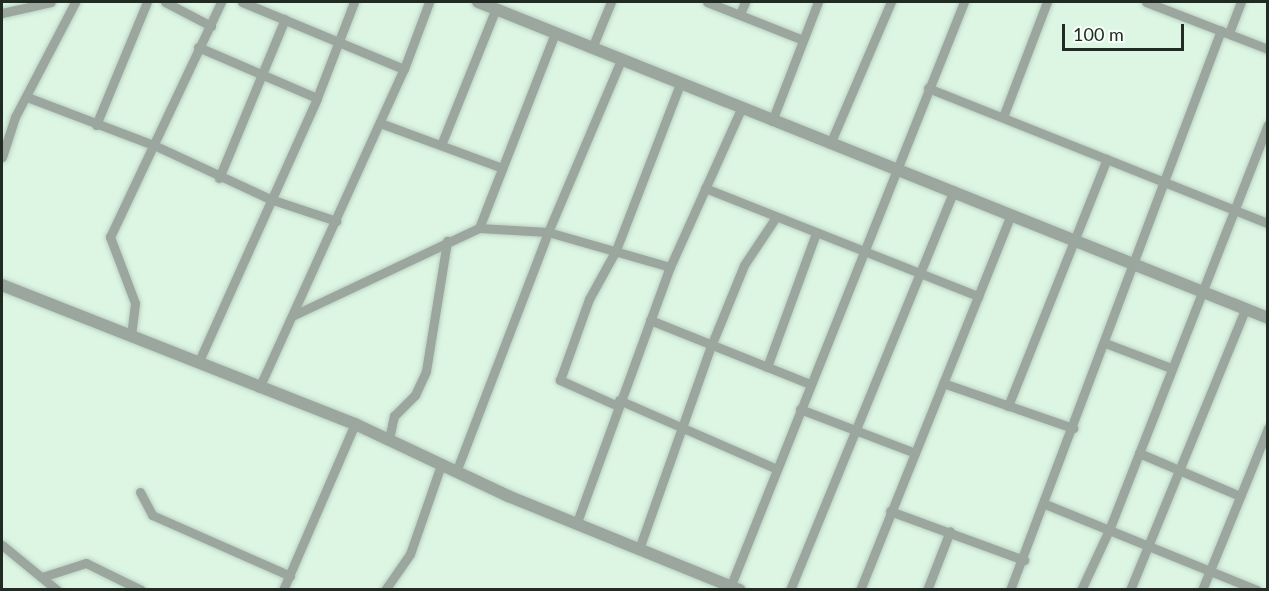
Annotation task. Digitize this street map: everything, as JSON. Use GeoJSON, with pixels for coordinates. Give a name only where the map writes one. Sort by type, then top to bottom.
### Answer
{"type":"FeatureCollection","features":[{"type":"Feature","properties":{"kind":"street"},"geometry":{"type":"LineString","coordinates":[[2,13],[51,2]]}},
{"type":"Feature","properties":{"kind":"street"},"geometry":{"type":"LineString","coordinates":[[2,157],[15,117],[75,2]]}},
{"type":"Feature","properties":{"kind":"street"},"geometry":{"type":"LineString","coordinates":[[96,125],[147,2]]}},
{"type":"Feature","properties":{"kind":"street"},"geometry":{"type":"LineString","coordinates":[[165,2],[211,26]]}},
{"type":"Feature","properties":{"kind":"street"},"geometry":{"type":"LineString","coordinates":[[131,336],[135,303],[110,237],[156,146],[198,47],[211,26],[221,2]]}},
{"type":"Feature","properties":{"kind":"street"},"geometry":{"type":"LineString","coordinates":[[242,2],[404,69]]}},
{"type":"Feature","properties":{"kind":"street"},"geometry":{"type":"LineString","coordinates":[[199,362],[316,98],[354,2]]}},
{"type":"Feature","properties":{"kind":"street"},"geometry":{"type":"LineString","coordinates":[[259,388],[404,69],[429,2]]}},
{"type":"Feature","properties":{"kind":"street"},"geometry":{"type":"LineString","coordinates":[[478,2],[895,170],[954,190],[1134,266],[1268,318]]}},
{"type":"Feature","properties":{"kind":"street"},"geometry":{"type":"LineString","coordinates":[[592,48],[611,2]]}},
{"type":"Feature","properties":{"kind":"street"},"geometry":{"type":"LineString","coordinates":[[707,2],[803,40]]}},
{"type":"Feature","properties":{"kind":"street"},"geometry":{"type":"LineString","coordinates":[[740,15],[745,2]]}},
{"type":"Feature","properties":{"kind":"street"},"geometry":{"type":"LineString","coordinates":[[772,121],[819,2]]}},
{"type":"Feature","properties":{"kind":"street"},"geometry":{"type":"LineString","coordinates":[[830,144],[891,2]]}},
{"type":"Feature","properties":{"kind":"street"},"geometry":{"type":"LineString","coordinates":[[2,285],[355,424],[456,472],[736,587],[800,409],[964,2]]}},
{"type":"Feature","properties":{"kind":"street"},"geometry":{"type":"LineString","coordinates":[[1004,117],[1047,2]]}},
{"type":"Feature","properties":{"kind":"street"},"geometry":{"type":"LineString","coordinates":[[1146,2],[1168,6],[1268,50]]}},
{"type":"Feature","properties":{"kind":"street"},"geometry":{"type":"LineString","coordinates":[[1010,590],[1024,560],[1164,183],[1225,32],[1241,2]]}},
{"type":"Feature","properties":{"kind":"street"},"geometry":{"type":"LineString","coordinates":[[441,146],[496,8]]}},
{"type":"Feature","properties":{"kind":"street"},"geometry":{"type":"LineString","coordinates":[[219,178],[285,19]]}},
{"type":"Feature","properties":{"kind":"street"},"geometry":{"type":"LineString","coordinates":[[479,228],[555,33]]}},
{"type":"Feature","properties":{"kind":"street"},"geometry":{"type":"LineString","coordinates":[[198,47],[316,98]]}},
{"type":"Feature","properties":{"kind":"street"},"geometry":{"type":"LineString","coordinates":[[456,472],[548,232],[621,60]]}},
{"type":"Feature","properties":{"kind":"street"},"geometry":{"type":"LineString","coordinates":[[680,84],[616,250],[589,299],[560,380],[777,469]]}},
{"type":"Feature","properties":{"kind":"street"},"geometry":{"type":"LineString","coordinates":[[928,88],[1268,224]]}},
{"type":"Feature","properties":{"kind":"street"},"geometry":{"type":"LineString","coordinates":[[27,97],[156,146],[219,178],[270,199],[336,221]]}},
{"type":"Feature","properties":{"kind":"street"},"geometry":{"type":"LineString","coordinates":[[577,522],[670,267],[741,109]]}},
{"type":"Feature","properties":{"kind":"street"},"geometry":{"type":"LineString","coordinates":[[380,123],[502,168]]}},
{"type":"Feature","properties":{"kind":"street"},"geometry":{"type":"LineString","coordinates":[[1081,590],[1109,530],[1268,125]]}},
{"type":"Feature","properties":{"kind":"street"},"geometry":{"type":"LineString","coordinates":[[1008,405],[1107,159]]}},
{"type":"Feature","properties":{"kind":"street"},"geometry":{"type":"LineString","coordinates":[[705,188],[978,296]]}},
{"type":"Feature","properties":{"kind":"street"},"geometry":{"type":"LineString","coordinates":[[790,590],[954,190]]}},
{"type":"Feature","properties":{"kind":"street"},"geometry":{"type":"LineString","coordinates":[[860,590],[1011,215]]}},
{"type":"Feature","properties":{"kind":"street"},"geometry":{"type":"LineString","coordinates":[[639,549],[684,429],[711,346],[744,265],[776,217]]}},
{"type":"Feature","properties":{"kind":"street"},"geometry":{"type":"LineString","coordinates":[[294,315],[447,240],[479,228],[548,232],[670,267]]}},
{"type":"Feature","properties":{"kind":"street"},"geometry":{"type":"LineString","coordinates":[[767,367],[816,233]]}},
{"type":"Feature","properties":{"kind":"street"},"geometry":{"type":"LineString","coordinates":[[389,439],[394,417],[415,395],[426,371],[447,240]]}},
{"type":"Feature","properties":{"kind":"street"},"geometry":{"type":"LineString","coordinates":[[1130,590],[1181,471],[1245,309]]}},
{"type":"Feature","properties":{"kind":"street"},"geometry":{"type":"LineString","coordinates":[[650,320],[810,384]]}},
{"type":"Feature","properties":{"kind":"street"},"geometry":{"type":"LineString","coordinates":[[1105,343],[1171,368]]}},
{"type":"Feature","properties":{"kind":"street"},"geometry":{"type":"LineString","coordinates":[[944,383],[1073,428]]}},
{"type":"Feature","properties":{"kind":"street"},"geometry":{"type":"LineString","coordinates":[[800,409],[915,453]]}},
{"type":"Feature","properties":{"kind":"street"},"geometry":{"type":"LineString","coordinates":[[283,590],[355,424]]}},
{"type":"Feature","properties":{"kind":"street"},"geometry":{"type":"LineString","coordinates":[[1202,590],[1268,428]]}},
{"type":"Feature","properties":{"kind":"street"},"geometry":{"type":"LineString","coordinates":[[1139,453],[1240,496]]}},
{"type":"Feature","properties":{"kind":"street"},"geometry":{"type":"LineString","coordinates":[[386,590],[410,554],[441,465]]}},
{"type":"Feature","properties":{"kind":"street"},"geometry":{"type":"LineString","coordinates":[[140,492],[152,515],[290,576]]}},
{"type":"Feature","properties":{"kind":"street"},"geometry":{"type":"LineString","coordinates":[[1045,504],[1257,590]]}},
{"type":"Feature","properties":{"kind":"street"},"geometry":{"type":"LineString","coordinates":[[890,511],[950,531],[1024,560]]}},
{"type":"Feature","properties":{"kind":"street"},"geometry":{"type":"LineString","coordinates":[[927,590],[950,531]]}},
{"type":"Feature","properties":{"kind":"street"},"geometry":{"type":"LineString","coordinates":[[2,545],[57,590]]}},
{"type":"Feature","properties":{"kind":"street"},"geometry":{"type":"LineString","coordinates":[[42,577],[86,563],[141,590]]}}]}
